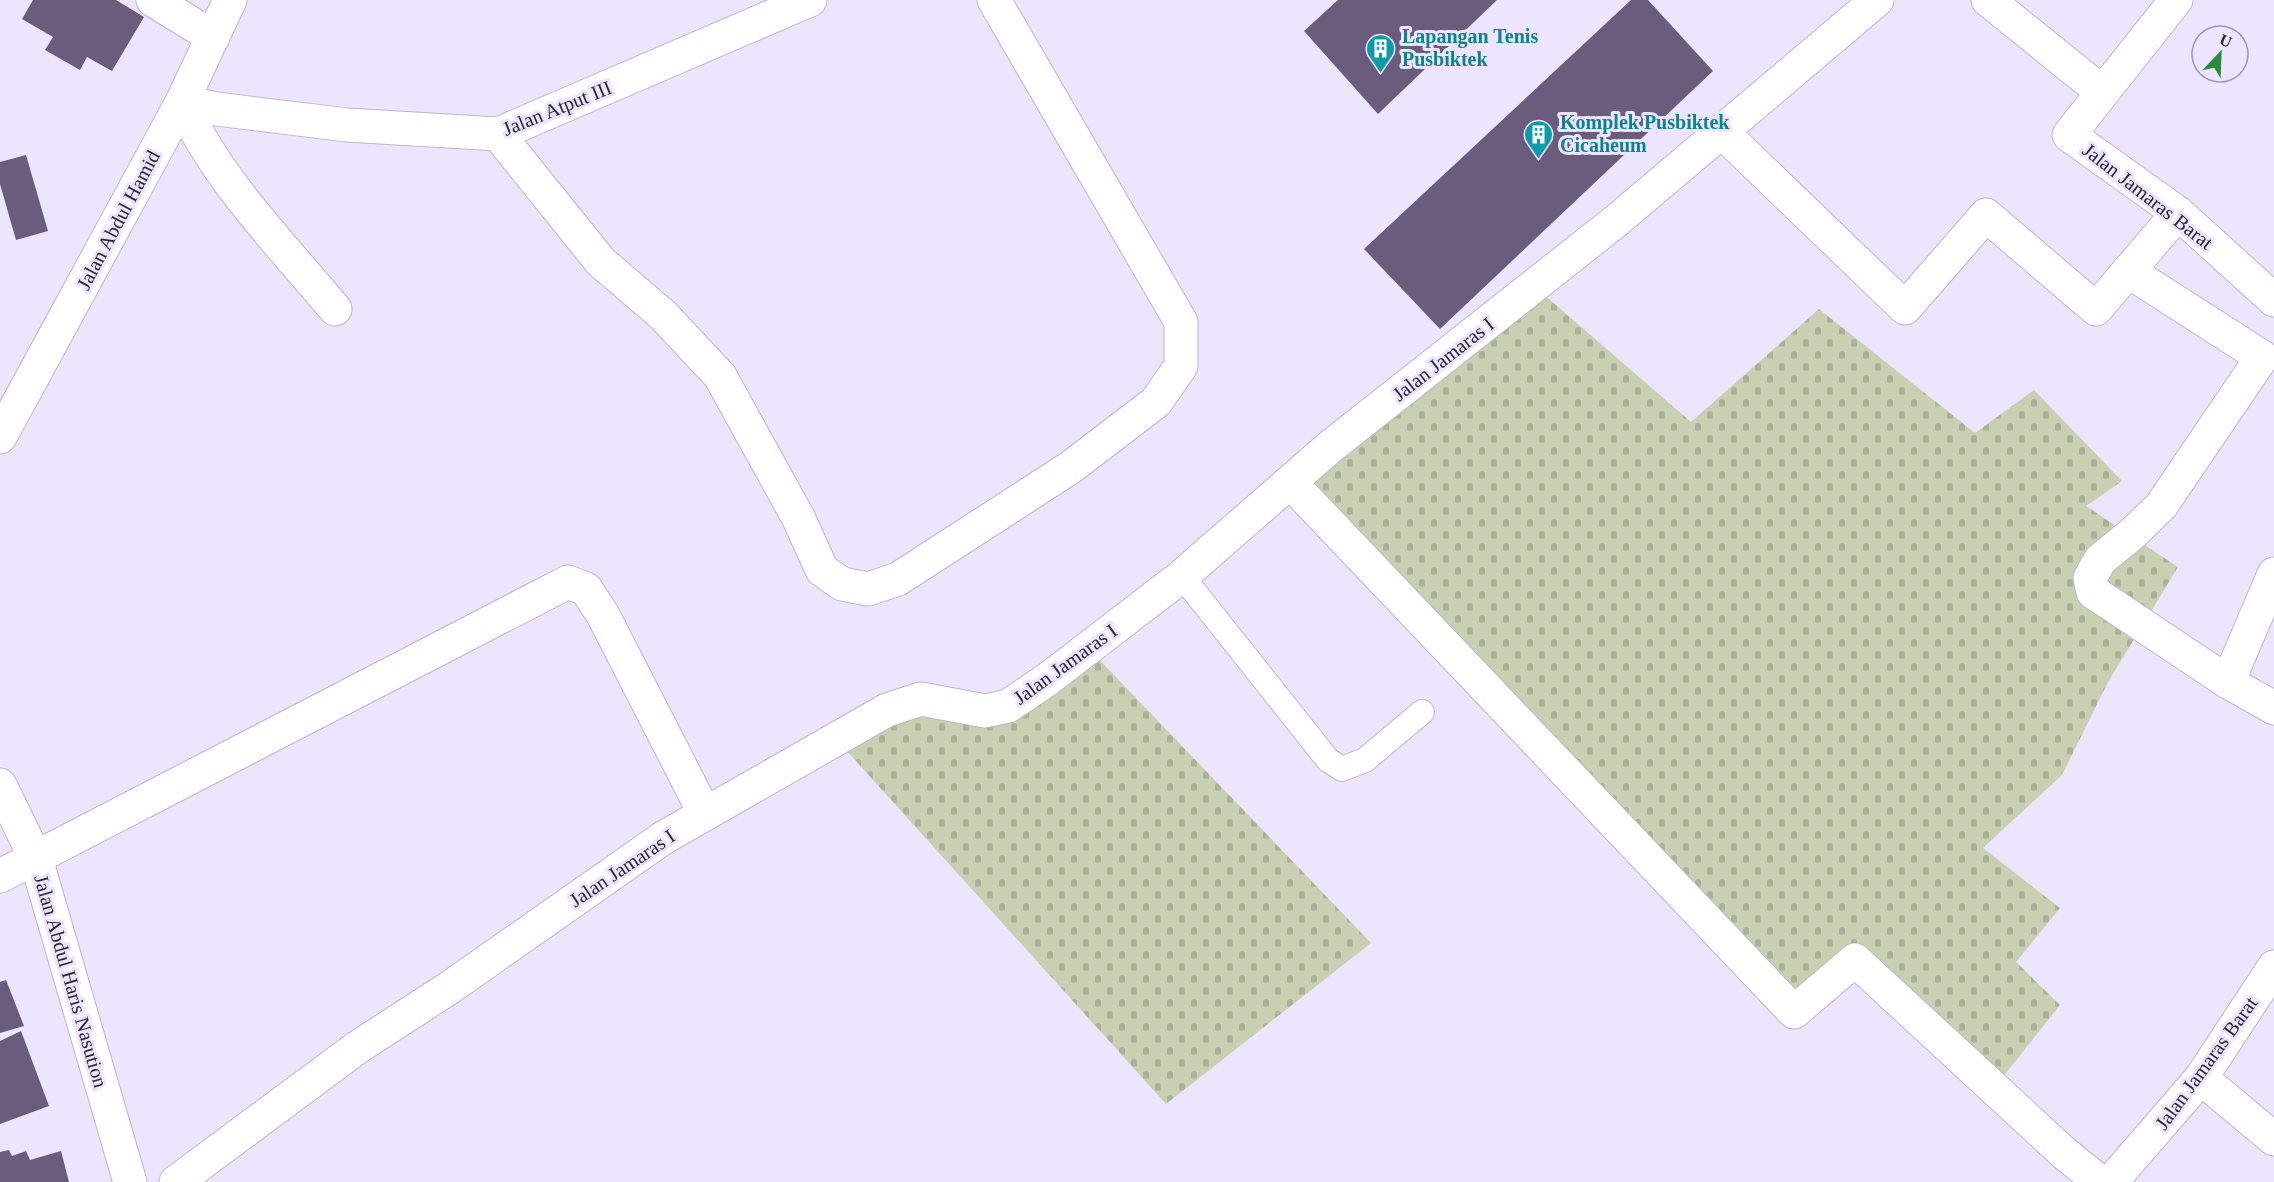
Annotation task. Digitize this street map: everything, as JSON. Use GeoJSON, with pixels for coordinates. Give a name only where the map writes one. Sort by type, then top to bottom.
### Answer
{"type":"FeatureCollection","features":[{"type":"Feature","properties":{"kind":"main road"},"geometry":{"type":"LineString","coordinates":[[153,0],[213,37]]}},
{"type":"Feature","properties":{"kind":"main road","name":"Jalan Abdul Hamid"},"geometry":{"type":"LineString","coordinates":[[0,437],[182,102],[230,0]]}},
{"type":"Feature","properties":{"kind":"main road","name":"Jalan Atput III"},"geometry":{"type":"LineString","coordinates":[[182,102],[217,109],[347,125],[498,135],[810,0]]}},
{"type":"Feature","properties":{"kind":"main road"},"geometry":{"type":"LineString","coordinates":[[498,135],[601,262],[663,315],[720,376],[799,519],[822,570],[842,584],[868,589],[898,579],[1071,467],[1156,402],[1181,366],[1181,322],[994,0]]}},
{"type":"Feature","properties":{"kind":"main road","name":"Jalan Jamaras I"},"geometry":{"type":"LineString","coordinates":[[176,1182],[358,1047],[449,988],[663,838],[887,710],[921,699],[985,711],[1008,706],[1048,679],[1182,576],[1290,482],[1616,221],[1877,0]]}},
{"type":"Feature","properties":{"kind":"main road"},"geometry":{"type":"LineString","coordinates":[[1988,0],[2102,92]]}},
{"type":"Feature","properties":{"kind":"main road","name":"Jalan Jamaras Barat"},"geometry":{"type":"LineString","coordinates":[[2176,0],[2069,135],[2178,213],[2274,300]]}},
{"type":"Feature","properties":{"kind":"main road"},"geometry":{"type":"LineString","coordinates":[[182,102],[195,134],[214,162],[335,309]]}},
{"type":"Feature","properties":{"kind":"main road"},"geometry":{"type":"LineString","coordinates":[[1721,131],[1905,308],[1986,215],[2096,309],[2178,213]]}},
{"type":"Feature","properties":{"kind":"main road"},"geometry":{"type":"LineString","coordinates":[[2128,271],[2270,354],[2160,506],[2132,534],[2100,560],[2090,578],[2093,592],[2228,682],[2274,708]]}},
{"type":"Feature","properties":{"kind":"main road"},"geometry":{"type":"LineString","coordinates":[[1290,482],[1794,1012],[1855,960],[2064,1153],[2100,1182]]}},
{"type":"Feature","properties":{"kind":"main road"},"geometry":{"type":"LineString","coordinates":[[2228,682],[2274,574]]}},
{"type":"Feature","properties":{"kind":"main road"},"geometry":{"type":"LineString","coordinates":[[0,876],[568,582],[586,589],[603,615],[705,814]]}},
{"type":"Feature","properties":{"kind":"main road","name":"Jalan Abdul Haris Nasution"},"geometry":{"type":"LineString","coordinates":[[0,785],[36,859],[129,1182]]}},
{"type":"Feature","properties":{"kind":"main road","name":"Jalan Jamaras Barat"},"geometry":{"type":"LineString","coordinates":[[2111,1182],[2200,1078],[2274,967]]}},
{"type":"Feature","properties":{"kind":"main road"},"geometry":{"type":"LineString","coordinates":[[2200,1078],[2274,1139]]}},
{"type":"Feature","properties":{"kind":"lane"},"geometry":{"type":"LineString","coordinates":[[1182,576],[1328,760],[1342,769],[1365,760],[1422,712]]}},
{"type":"Feature","properties":{"kind":"green space"},"geometry":{"type":"Polygon","coordinates":[[[1534,286],[1691,422],[1819,309],[1975,433],[2034,390],[2122,481],[2086,506],[2178,567],[2108,682],[2062,775],[1983,848],[2060,908],[2016,962],[2060,1005],[1995,1087],[1855,961],[1794,1012],[1290,482],[1534,286]]]}},
{"type":"Feature","properties":{"kind":"green space"},"geometry":{"type":"Polygon","coordinates":[[[1088,648],[1371,943],[1166,1104],[836,739],[865,722],[1008,706],[1088,648]]]}},
{"type":"Feature","properties":{"kind":"building"},"geometry":{"type":"Polygon","coordinates":[[[33,0],[116,0],[144,17],[112,71],[87,57],[80,70],[45,50],[53,37],[22,19],[33,0]]]}},
{"type":"Feature","properties":{"kind":"building","name":"Lapangan Tenis Pusbiktek"},"geometry":{"type":"Polygon","coordinates":[[[1338,0],[1497,0],[1378,114],[1304,31],[1338,0]]]}},
{"type":"Feature","properties":{"kind":"building","name":"Komplek Pusbiktek Cicaheum"},"geometry":{"type":"Polygon","coordinates":[[[1631,0],[1648,0],[1713,71],[1440,329],[1364,249],[1631,0]]]}},
{"type":"Feature","properties":{"kind":"building"},"geometry":{"type":"Polygon","coordinates":[[[26,155],[48,231],[16,240],[0,184],[0,162],[26,155]]]}},
{"type":"Feature","properties":{"kind":"building"},"geometry":{"type":"Polygon","coordinates":[[[6,980],[24,1026],[0,1033],[0,982],[6,980]]]}},
{"type":"Feature","properties":{"kind":"building"},"geometry":{"type":"Polygon","coordinates":[[[21,1031],[49,1106],[0,1124],[0,1041],[21,1031]]]}},
{"type":"Feature","properties":{"kind":"building"},"geometry":{"type":"Polygon","coordinates":[[[9,1150],[12,1156],[26,1151],[30,1160],[61,1151],[69,1182],[0,1182],[0,1152],[9,1150]]]}},
{"type":"Feature","properties":{"kind":"place","name":"Lapangan Tenis Pusbiktek"},"geometry":{"type":"Point","coordinates":[1381,74]}},
{"type":"Feature","properties":{"kind":"place","name":"Komplek Pusbiktek Cicaheum"},"geometry":{"type":"Point","coordinates":[1539,160]}}]}
